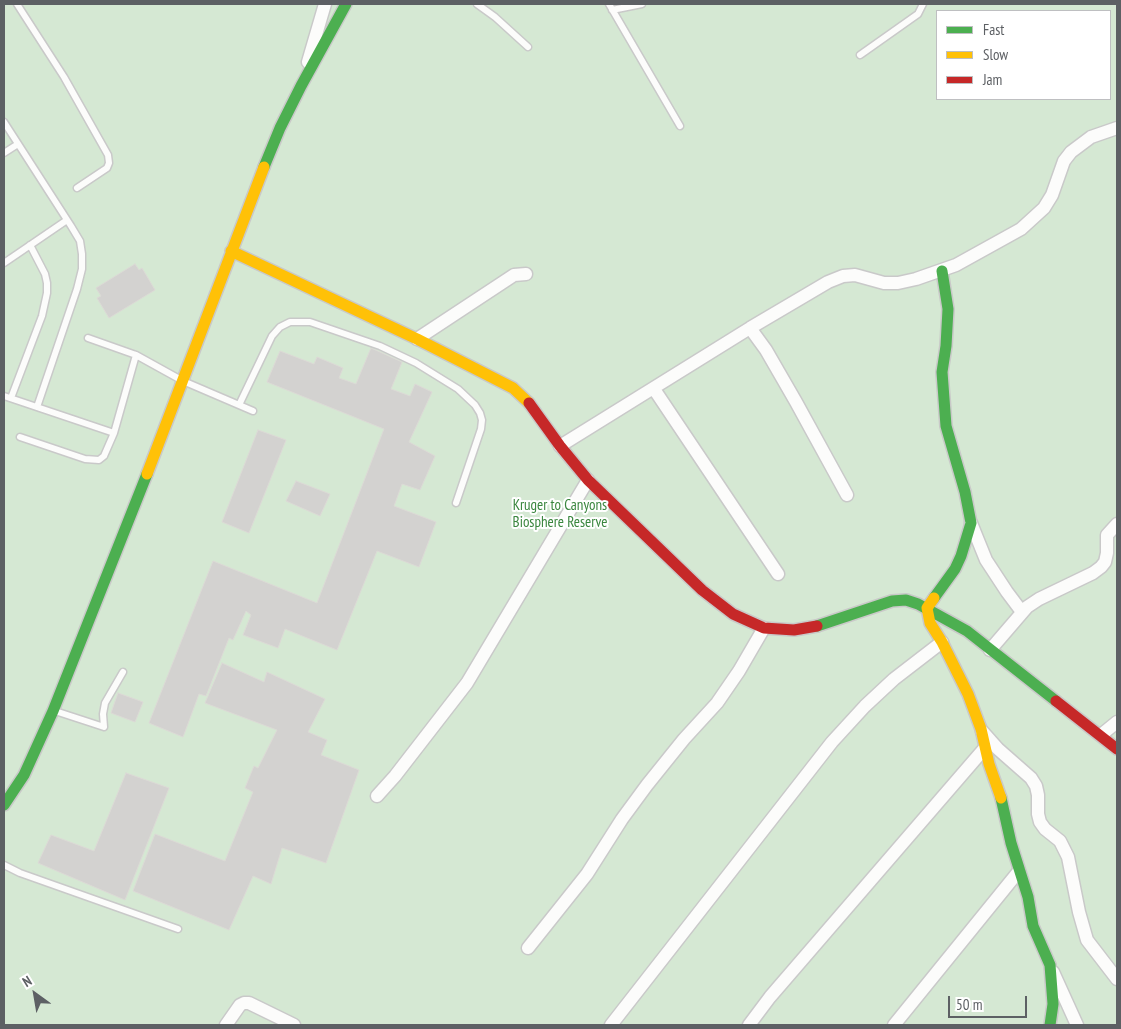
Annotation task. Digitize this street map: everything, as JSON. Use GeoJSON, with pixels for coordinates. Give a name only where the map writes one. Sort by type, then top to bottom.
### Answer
{"type":"FeatureCollection","features":[{"type":"Feature","properties":{"kind":"street"},"geometry":{"type":"LineString","coordinates":[[300,86],[326,4]]}},
{"type":"Feature","properties":{"kind":"street"},"geometry":{"type":"LineString","coordinates":[[4,805],[24,775],[53,711],[280,128],[300,86],[346,4]]}},
{"type":"Feature","properties":{"kind":"street"},"geometry":{"type":"LineString","coordinates":[[560,446],[828,282],[843,276],[855,275],[884,283],[898,283],[942,271],[1021,229],[1044,208],[1052,196],[1064,161],[1071,152],[1091,137],[1117,128]]}},
{"type":"Feature","properties":{"kind":"street"},"geometry":{"type":"LineString","coordinates":[[231,252],[417,339],[514,388],[530,404],[560,446],[588,480],[702,590],[733,614],[764,628],[794,630],[820,626],[892,601],[906,600],[927,608],[967,631],[1038,689],[1117,749]]}},
{"type":"Feature","properties":{"kind":"street"},"geometry":{"type":"LineString","coordinates":[[942,271],[948,309],[946,346],[942,372],[946,426],[965,492],[971,523],[986,560],[1022,612]]}},
{"type":"Feature","properties":{"kind":"street"},"geometry":{"type":"LineString","coordinates":[[417,339],[514,275],[526,274]]}},
{"type":"Feature","properties":{"kind":"street"},"geometry":{"type":"LineString","coordinates":[[750,328],[766,350],[847,495]]}},
{"type":"Feature","properties":{"kind":"street"},"geometry":{"type":"LineString","coordinates":[[654,389],[778,574]]}},
{"type":"Feature","properties":{"kind":"street"},"geometry":{"type":"LineString","coordinates":[[376,796],[394,776],[466,683],[588,480]]}},
{"type":"Feature","properties":{"kind":"street"},"geometry":{"type":"LineString","coordinates":[[971,523],[955,570],[936,593],[927,608],[930,623],[942,642],[968,694],[981,730],[984,749],[1004,806],[1011,843],[1028,897],[1033,926],[1077,1025]]}},
{"type":"Feature","properties":{"kind":"street"},"geometry":{"type":"LineString","coordinates":[[990,650],[1022,612],[1039,600],[1069,586],[1101,567],[1105,562],[1107,553],[1108,535],[1117,524]]}},
{"type":"Feature","properties":{"kind":"street"},"geometry":{"type":"LineString","coordinates":[[528,948],[587,874],[646,785],[717,703],[764,628]]}},
{"type":"Feature","properties":{"kind":"street"},"geometry":{"type":"LineString","coordinates":[[611,1025],[832,742],[865,706],[894,679],[942,642]]}},
{"type":"Feature","properties":{"kind":"street"},"geometry":{"type":"LineString","coordinates":[[1100,735],[1117,722]]}},
{"type":"Feature","properties":{"kind":"street"},"geometry":{"type":"LineString","coordinates":[[981,730],[998,749],[1031,778],[1038,795],[1040,822],[1060,842],[1068,858],[1087,940],[1117,979]]}},
{"type":"Feature","properties":{"kind":"street"},"geometry":{"type":"LineString","coordinates":[[749,1025],[770,997],[984,749]]}},
{"type":"Feature","properties":{"kind":"street"},"geometry":{"type":"LineString","coordinates":[[894,1025],[1019,871]]}},
{"type":"Feature","properties":{"kind":"street"},"geometry":{"type":"LineString","coordinates":[[1050,965],[1052,1004],[1050,1025]]}},
{"type":"Feature","properties":{"kind":"street"},"geometry":{"type":"LineString","coordinates":[[226,1025],[240,1005],[244,1003],[255,1006],[294,1025]]}},
{"type":"Feature","properties":{"kind":"lane"},"geometry":{"type":"LineString","coordinates":[[17,4],[64,78],[108,155],[110,163],[107,168],[76,188]]}},
{"type":"Feature","properties":{"kind":"lane"},"geometry":{"type":"LineString","coordinates":[[477,4],[495,17],[528,47]]}},
{"type":"Feature","properties":{"kind":"lane"},"geometry":{"type":"LineString","coordinates":[[642,4],[611,7],[680,126]]}},
{"type":"Feature","properties":{"kind":"lane"},"geometry":{"type":"LineString","coordinates":[[860,55],[918,14],[924,4]]}},
{"type":"Feature","properties":{"kind":"lane"},"geometry":{"type":"LineString","coordinates":[[4,122],[80,241],[82,254],[82,269],[37,407]]}},
{"type":"Feature","properties":{"kind":"lane"},"geometry":{"type":"LineString","coordinates":[[4,153],[18,144]]}},
{"type":"Feature","properties":{"kind":"lane"},"geometry":{"type":"LineString","coordinates":[[4,263],[67,220]]}},
{"type":"Feature","properties":{"kind":"lane"},"geometry":{"type":"LineString","coordinates":[[11,398],[42,316],[47,293],[45,274],[30,245]]}},
{"type":"Feature","properties":{"kind":"lane"},"geometry":{"type":"LineString","coordinates":[[239,405],[272,336],[280,327],[290,322],[310,322],[380,346],[416,363],[458,389],[475,405],[480,413],[482,420],[481,429],[456,503]]}},
{"type":"Feature","properties":{"kind":"lane"},"geometry":{"type":"LineString","coordinates":[[88,338],[136,355],[183,381],[253,411]]}},
{"type":"Feature","properties":{"kind":"lane"},"geometry":{"type":"LineString","coordinates":[[20,437],[85,459],[99,460],[104,456],[114,433],[136,355]]}},
{"type":"Feature","properties":{"kind":"lane"},"geometry":{"type":"LineString","coordinates":[[4,396],[114,433]]}},
{"type":"Feature","properties":{"kind":"lane"},"geometry":{"type":"LineString","coordinates":[[53,711],[104,727],[103,714],[105,703],[123,672]]}},
{"type":"Feature","properties":{"kind":"lane"},"geometry":{"type":"LineString","coordinates":[[4,866],[178,929]]}},
{"type":"Feature","properties":{"kind":"green space","name":"Kruger to Canyons Biosphere Reserve"},"geometry":{"type":"Polygon","coordinates":[[[4,4],[1117,4],[1117,1025],[4,1025],[4,4]]]}},
{"type":"Feature","properties":{"kind":"building"},"geometry":{"type":"Polygon","coordinates":[[[135,264],[139,270],[142,268],[155,290],[109,318],[97,298],[101,296],[96,288],[135,264]]]}},
{"type":"Feature","properties":{"kind":"building"},"geometry":{"type":"Polygon","coordinates":[[[371,348],[402,362],[391,389],[410,396],[415,384],[432,392],[409,442],[435,456],[420,490],[402,484],[394,506],[436,522],[419,567],[377,551],[337,650],[285,629],[278,648],[243,635],[251,615],[246,611],[233,640],[229,638],[206,696],[199,694],[183,737],[149,723],[213,561],[317,603],[384,429],[267,382],[280,351],[314,364],[317,357],[343,368],[339,378],[356,384],[371,348]]]}},
{"type":"Feature","properties":{"kind":"building"},"geometry":{"type":"Polygon","coordinates":[[[258,430],[286,440],[249,533],[222,522],[258,430]]]}},
{"type":"Feature","properties":{"kind":"building"},"geometry":{"type":"Polygon","coordinates":[[[296,481],[330,494],[320,516],[286,501],[296,481]]]}},
{"type":"Feature","properties":{"kind":"building"},"geometry":{"type":"Polygon","coordinates":[[[222,663],[264,682],[267,672],[325,699],[308,732],[327,740],[321,755],[359,770],[326,863],[282,848],[271,884],[253,876],[229,930],[133,891],[155,834],[225,861],[253,792],[245,788],[254,766],[258,768],[277,730],[205,703],[222,663]]]}},
{"type":"Feature","properties":{"kind":"building"},"geometry":{"type":"Polygon","coordinates":[[[118,693],[143,702],[135,722],[111,713],[118,693]]]}},
{"type":"Feature","properties":{"kind":"building"},"geometry":{"type":"Polygon","coordinates":[[[126,773],[169,788],[125,900],[38,863],[51,835],[94,851],[126,773]]]}},
{"type":"Feature","properties":{"kind":"traffic: fast"},"geometry":{"type":"LineString","coordinates":[[264,167],[280,128],[301,86],[346,4]]}},
{"type":"Feature","properties":{"kind":"traffic: fast"},"geometry":{"type":"LineString","coordinates":[[934,598],[955,569],[971,523],[965,492],[946,426],[942,372],[946,346],[948,309],[942,271]]}},
{"type":"Feature","properties":{"kind":"traffic: fast"},"geometry":{"type":"LineString","coordinates":[[4,805],[24,775],[53,711],[147,474]]}},
{"type":"Feature","properties":{"kind":"traffic: fast"},"geometry":{"type":"LineString","coordinates":[[817,626],[892,601],[906,600],[918,604],[967,631],[1056,701]]}},
{"type":"Feature","properties":{"kind":"traffic: fast"},"geometry":{"type":"LineString","coordinates":[[1001,798],[1011,843],[1028,897],[1033,926],[1050,965],[1053,1004],[1050,1025]]}},
{"type":"Feature","properties":{"kind":"traffic: slow"},"geometry":{"type":"LineString","coordinates":[[147,474],[264,167]]}},
{"type":"Feature","properties":{"kind":"traffic: slow"},"geometry":{"type":"LineString","coordinates":[[231,251],[417,339],[513,388],[529,403]]}},
{"type":"Feature","properties":{"kind":"traffic: slow"},"geometry":{"type":"LineString","coordinates":[[934,598],[927,608],[930,623],[942,642],[968,694],[981,729],[989,764],[1001,798]]}},
{"type":"Feature","properties":{"kind":"traffic: jam"},"geometry":{"type":"LineString","coordinates":[[529,403],[560,446],[588,480],[702,590],[733,614],[764,628],[794,630],[817,626]]}},
{"type":"Feature","properties":{"kind":"traffic: jam"},"geometry":{"type":"LineString","coordinates":[[1056,701],[1117,749]]}}]}
